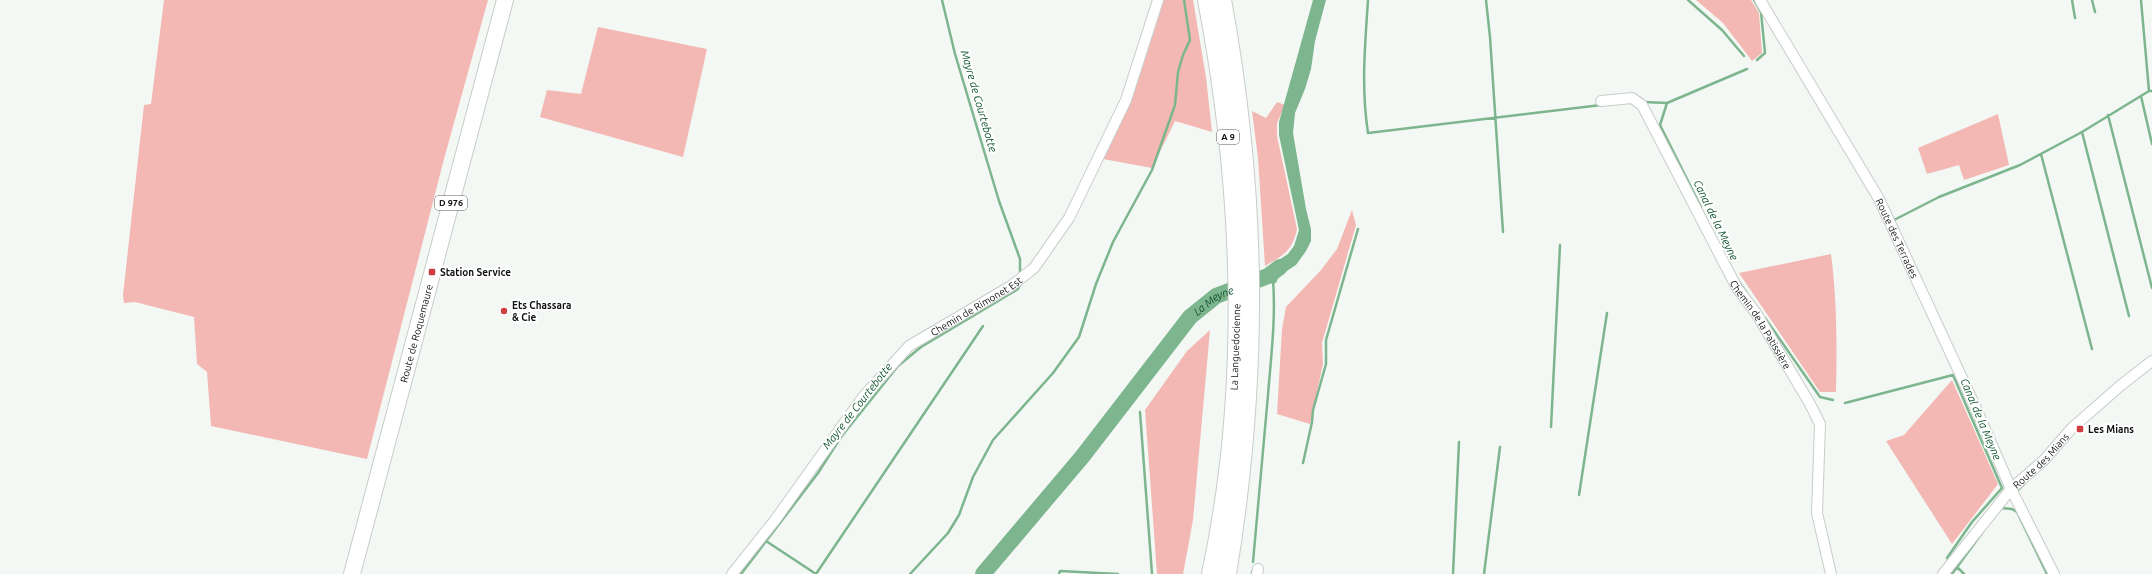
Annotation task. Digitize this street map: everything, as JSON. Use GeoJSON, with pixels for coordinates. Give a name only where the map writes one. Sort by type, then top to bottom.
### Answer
{"type":"FeatureCollection","features":[{"type":"Feature","properties":{"kind":"highway","name":"La Languedocienne"},"geometry":{"type":"LineString","coordinates":[[1207,0],[1217,49],[1244,272]]}},
{"type":"Feature","properties":{"kind":"highway","name":"La Languedocienne"},"geometry":{"type":"LineString","coordinates":[[1211,574],[1226,485],[1244,303],[1240,117],[1222,0]]}},
{"type":"Feature","properties":{"kind":"highway","name":"La Languedocienne"},"geometry":{"type":"LineString","coordinates":[[1227,574],[1241,486],[1251,357],[1244,303]]}},
{"type":"Feature","properties":{"kind":"main road","name":"Route de Roquemaure"},"geometry":{"type":"LineString","coordinates":[[352,574],[505,0]]}},
{"type":"Feature","properties":{"kind":"street","name":"Chemin de Rimonet Est"},"geometry":{"type":"LineString","coordinates":[[732,574],[774,520],[863,397],[909,346],[1011,286],[1034,268],[1069,218],[1126,100],[1158,0]]}},
{"type":"Feature","properties":{"kind":"street","name":"Route des Terrades"},"geometry":{"type":"LineString","coordinates":[[1760,0],[1881,204],[1976,406],[2011,489],[2054,574]]}},
{"type":"Feature","properties":{"kind":"street","name":"Chemin de la Patissière"},"geometry":{"type":"LineString","coordinates":[[1601,101],[1632,98],[1642,105],[1736,288],[1756,314],[1810,404],[1820,424],[1817,513],[1831,574]]}},
{"type":"Feature","properties":{"kind":"street","name":"Route des Mians"},"geometry":{"type":"LineString","coordinates":[[1943,574],[2011,489],[2044,460],[2072,428],[2120,386],[2152,361]]}},
{"type":"Feature","properties":{"kind":"shaded area"},"geometry":{"type":"Polygon","coordinates":[[[164,0],[488,0],[444,159],[367,459],[211,426],[207,372],[197,364],[194,317],[135,302],[124,303],[123,295],[144,105],[151,104],[164,0]]]}},
{"type":"Feature","properties":{"kind":"shaded area"},"geometry":{"type":"Polygon","coordinates":[[[1164,0],[1193,0],[1206,77],[1212,132],[1175,121],[1152,168],[1103,159],[1138,81],[1164,0]]]}},
{"type":"Feature","properties":{"kind":"shaded area"},"geometry":{"type":"Polygon","coordinates":[[[1313,0],[1326,0],[1315,41],[1311,69],[1295,113],[1293,133],[1306,209],[1311,229],[1311,241],[1296,265],[1279,276],[1276,283],[1263,284],[1262,271],[1288,254],[1294,246],[1299,230],[1279,135],[1279,122],[1313,0]]]}},
{"type":"Feature","properties":{"kind":"shaded area"},"geometry":{"type":"Polygon","coordinates":[[[1696,0],[1751,0],[1759,13],[1762,53],[1752,61],[1723,23],[1696,0]]]}},
{"type":"Feature","properties":{"kind":"shaded area"},"geometry":{"type":"Polygon","coordinates":[[[598,27],[707,49],[683,157],[540,117],[547,90],[581,94],[598,27]]]}},
{"type":"Feature","properties":{"kind":"shaded area"},"geometry":{"type":"Polygon","coordinates":[[[1277,102],[1285,105],[1277,123],[1277,136],[1297,229],[1295,237],[1286,252],[1265,266],[1258,158],[1252,111],[1266,118],[1277,102]]]}},
{"type":"Feature","properties":{"kind":"shaded area"},"geometry":{"type":"Polygon","coordinates":[[[1998,114],[2009,165],[1964,180],[1959,165],[1927,174],[1918,148],[1998,114]]]}},
{"type":"Feature","properties":{"kind":"shaded area"},"geometry":{"type":"Polygon","coordinates":[[[1352,210],[1356,225],[1322,343],[1323,364],[1310,424],[1277,414],[1282,329],[1286,307],[1321,270],[1337,249],[1352,210]]]}},
{"type":"Feature","properties":{"kind":"shaded area"},"geometry":{"type":"Polygon","coordinates":[[[1831,254],[1836,323],[1836,392],[1820,392],[1739,273],[1831,254]]]}},
{"type":"Feature","properties":{"kind":"shaded area"},"geometry":{"type":"Polygon","coordinates":[[[1210,330],[1193,520],[1183,574],[1157,574],[1145,410],[1187,351],[1210,330]]]}},
{"type":"Feature","properties":{"kind":"shaded area"},"geometry":{"type":"Polygon","coordinates":[[[1952,380],[1998,484],[1952,544],[1886,441],[1904,435],[1952,380]]]}},
{"type":"Feature","properties":{"kind":"waterway","name":"Mayre de Courtebotte"},"geometry":{"type":"LineString","coordinates":[[942,0],[955,54],[999,201],[1020,259],[1020,274]]}},
{"type":"Feature","properties":{"kind":"waterway"},"geometry":{"type":"LineString","coordinates":[[910,574],[948,533],[959,515],[973,477],[993,440],[1053,373],[1079,337],[1096,284],[1113,242],[1152,170],[1175,105],[1178,72],[1183,55],[1190,40],[1184,0]]}},
{"type":"Feature","properties":{"kind":"waterway"},"geometry":{"type":"LineString","coordinates":[[1368,0],[1364,83],[1368,133],[1601,105]]}},
{"type":"Feature","properties":{"kind":"waterway"},"geometry":{"type":"LineString","coordinates":[[1486,0],[1490,37],[1503,232]]}},
{"type":"Feature","properties":{"kind":"waterway"},"geometry":{"type":"LineString","coordinates":[[1688,0],[1722,30],[1744,56]]}},
{"type":"Feature","properties":{"kind":"waterway","name":"Canal de la Meyne"},"geometry":{"type":"LineString","coordinates":[[1754,0],[1761,12],[1765,53],[1757,60]]}},
{"type":"Feature","properties":{"kind":"waterway"},"geometry":{"type":"LineString","coordinates":[[2072,0],[2075,18]]}},
{"type":"Feature","properties":{"kind":"waterway"},"geometry":{"type":"LineString","coordinates":[[2092,0],[2095,12]]}},
{"type":"Feature","properties":{"kind":"waterway"},"geometry":{"type":"LineString","coordinates":[[2141,0],[2149,91]]}},
{"type":"Feature","properties":{"kind":"waterway","name":"Canal de la Meyne"},"geometry":{"type":"LineString","coordinates":[[1701,207],[1660,125],[1667,103],[1747,69]]}},
{"type":"Feature","properties":{"kind":"waterway"},"geometry":{"type":"LineString","coordinates":[[1892,216],[1894,220],[1939,197],[2020,165],[2082,132],[2149,91],[2152,91]]}},
{"type":"Feature","properties":{"kind":"waterway"},"geometry":{"type":"LineString","coordinates":[[2141,96],[2152,144]]}},
{"type":"Feature","properties":{"kind":"waterway"},"geometry":{"type":"LineString","coordinates":[[1644,102],[1667,103]]}},
{"type":"Feature","properties":{"kind":"waterway"},"geometry":{"type":"LineString","coordinates":[[2108,115],[2152,288]]}},
{"type":"Feature","properties":{"kind":"waterway"},"geometry":{"type":"LineString","coordinates":[[2082,132],[2129,316]]}},
{"type":"Feature","properties":{"kind":"waterway"},"geometry":{"type":"LineString","coordinates":[[2041,154],[2092,349]]}},
{"type":"Feature","properties":{"kind":"waterway"},"geometry":{"type":"LineString","coordinates":[[1303,463],[1312,422],[1313,410],[1326,364],[1326,340],[1358,229]]}},
{"type":"Feature","properties":{"kind":"waterway"},"geometry":{"type":"LineString","coordinates":[[1551,427],[1560,245]]}},
{"type":"Feature","properties":{"kind":"waterway","name":"La Meyne"},"geometry":{"type":"LineString","coordinates":[[983,574],[1082,457],[1190,317],[1216,296],[1268,276],[1280,267]]}},
{"type":"Feature","properties":{"kind":"waterway"},"geometry":{"type":"LineString","coordinates":[[1253,562],[1273,338],[1273,280]]}},
{"type":"Feature","properties":{"kind":"waterway","name":"Canal de la Meyne"},"geometry":{"type":"LineString","coordinates":[[1739,282],[1747,293]]}},
{"type":"Feature","properties":{"kind":"waterway","name":"Mayre de Courtebotte"},"geometry":{"type":"LineString","coordinates":[[741,574],[818,473],[841,437],[898,366],[921,347],[1018,289],[1020,285]]}},
{"type":"Feature","properties":{"kind":"waterway"},"geometry":{"type":"LineString","coordinates":[[1579,495],[1607,313]]}},
{"type":"Feature","properties":{"kind":"waterway","name":"Canal de la Meyne"},"geometry":{"type":"LineString","coordinates":[[1765,318],[1820,397],[1833,400]]}},
{"type":"Feature","properties":{"kind":"waterway"},"geometry":{"type":"LineString","coordinates":[[816,574],[983,326]]}},
{"type":"Feature","properties":{"kind":"waterway","name":"Canal de la Meyne"},"geometry":{"type":"LineString","coordinates":[[1845,403],[1953,375],[2002,488],[1972,522],[1947,558],[1949,560]]}},
{"type":"Feature","properties":{"kind":"waterway"},"geometry":{"type":"LineString","coordinates":[[1140,412],[1152,574]]}},
{"type":"Feature","properties":{"kind":"waterway"},"geometry":{"type":"LineString","coordinates":[[1453,574],[1459,442]]}},
{"type":"Feature","properties":{"kind":"waterway"},"geometry":{"type":"LineString","coordinates":[[1484,574],[1500,447]]}},
{"type":"Feature","properties":{"kind":"waterway"},"geometry":{"type":"LineString","coordinates":[[2017,491],[2025,483]]}},
{"type":"Feature","properties":{"kind":"waterway"},"geometry":{"type":"LineString","coordinates":[[2000,510],[2001,508],[2012,509],[2017,512],[2047,574]]}},
{"type":"Feature","properties":{"kind":"waterway"},"geometry":{"type":"LineString","coordinates":[[1952,574],[1982,533]]}},
{"type":"Feature","properties":{"kind":"waterway"},"geometry":{"type":"LineString","coordinates":[[766,541],[816,574]]}},
{"type":"Feature","properties":{"kind":"waterway","name":"Canal de la Meyne"},"geometry":{"type":"LineString","coordinates":[[1956,566],[1964,574]]}},
{"type":"Feature","properties":{"kind":"waterway"},"geometry":{"type":"LineString","coordinates":[[1059,574],[1060,571],[1118,574]]}},
{"type":"Feature","properties":{"kind":"place","name":"Station Service"},"geometry":{"type":"Point","coordinates":[432,272]}},
{"type":"Feature","properties":{"kind":"place","name":"Ets Chassara & Cie"},"geometry":{"type":"Point","coordinates":[504,311]}},
{"type":"Feature","properties":{"kind":"place","name":"Les Mians"},"geometry":{"type":"Point","coordinates":[2080,429]}}]}
